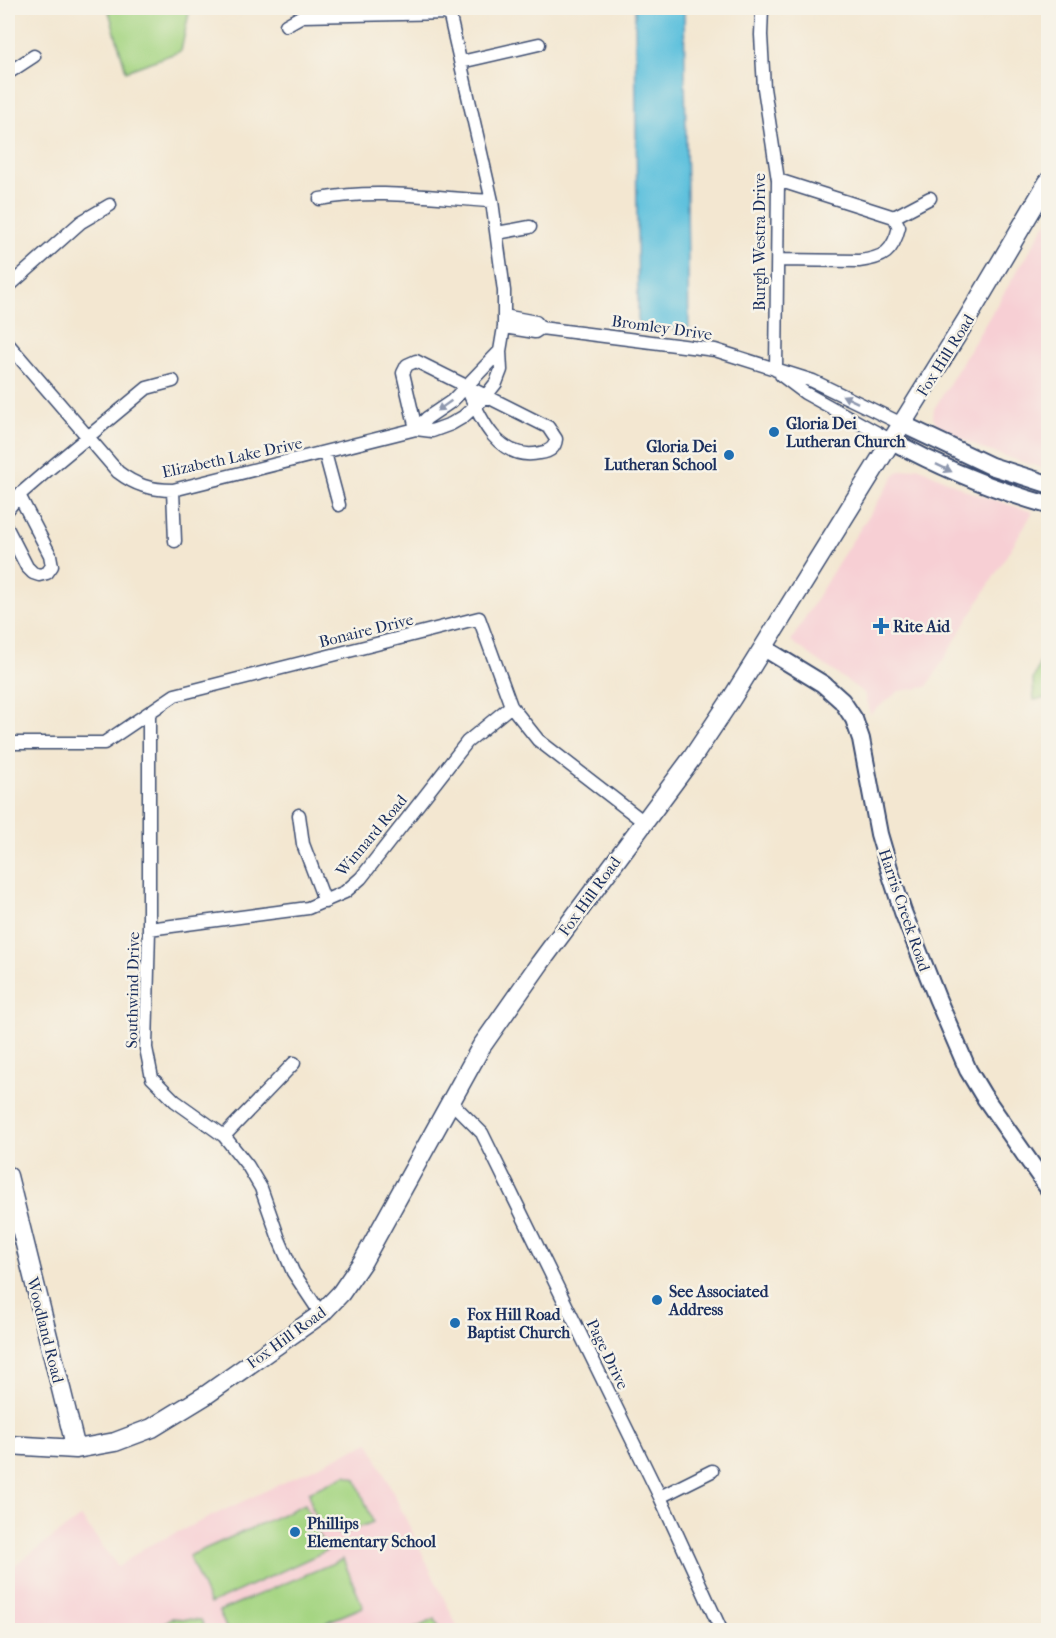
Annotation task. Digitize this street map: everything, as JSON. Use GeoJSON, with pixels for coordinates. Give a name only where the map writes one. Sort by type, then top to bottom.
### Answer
{"type":"FeatureCollection","features":[{"type":"Feature","properties":{"kind":"main road","name":"Fox Hill Road"},"geometry":{"type":"LineString","coordinates":[[8,1445],[76,1449],[115,1442],[152,1428],[206,1395],[321,1314],[341,1293],[363,1261],[481,1047],[540,963],[692,758],[764,648],[892,441],[1048,182]]}},
{"type":"Feature","properties":{"kind":"main road","name":"Woodland Road"},"geometry":{"type":"LineString","coordinates":[[8,1176],[76,1449]]}},
{"type":"Feature","properties":{"kind":"street","name":"Burgh Westra Drive"},"geometry":{"type":"LineString","coordinates":[[762,8],[764,88],[778,180],[776,370]]}},
{"type":"Feature","properties":{"kind":"street"},"geometry":{"type":"LineString","coordinates":[[285,26],[302,16],[449,10]]}},
{"type":"Feature","properties":{"kind":"street","name":"Elizabeth Lake Drive"},"geometry":{"type":"LineString","coordinates":[[8,344],[118,472],[129,481],[147,488],[173,490],[416,429],[432,430],[451,424],[475,408],[485,397],[501,370],[504,291],[492,201],[449,10]]}},
{"type":"Feature","properties":{"kind":"street"},"geometry":{"type":"LineString","coordinates":[[461,62],[539,44]]}},
{"type":"Feature","properties":{"kind":"street"},"geometry":{"type":"LineString","coordinates":[[8,74],[34,56]]}},
{"type":"Feature","properties":{"kind":"street"},"geometry":{"type":"LineString","coordinates":[[778,180],[894,217],[930,198]]}},
{"type":"Feature","properties":{"kind":"street"},"geometry":{"type":"LineString","coordinates":[[320,199],[343,195],[401,194],[492,201]]}},
{"type":"Feature","properties":{"kind":"street"},"geometry":{"type":"LineString","coordinates":[[8,287],[81,222],[110,205]]}},
{"type":"Feature","properties":{"kind":"street"},"geometry":{"type":"LineString","coordinates":[[778,260],[859,261],[872,259],[885,254],[892,247],[899,227],[894,217]]}},
{"type":"Feature","properties":{"kind":"street"},"geometry":{"type":"LineString","coordinates":[[498,233],[530,227]]}},
{"type":"Feature","properties":{"kind":"street","name":"Bromley Drive"},"geometry":{"type":"LineString","coordinates":[[504,322],[535,332],[541,328],[715,350],[813,381],[902,424]]}},
{"type":"Feature","properties":{"kind":"street","name":"Elizabeth Lake Drive"},"geometry":{"type":"LineString","coordinates":[[416,429],[467,388],[500,351]]}},
{"type":"Feature","properties":{"kind":"street"},"geometry":{"type":"LineString","coordinates":[[416,429],[403,378],[404,368],[412,362],[419,362],[548,427],[556,439],[553,447],[546,452],[530,455],[512,451],[494,438],[475,408],[467,388]]}},
{"type":"Feature","properties":{"kind":"street","name":"Bromley Drive"},"geometry":{"type":"LineString","coordinates":[[776,370],[805,393],[892,441]]}},
{"type":"Feature","properties":{"kind":"street"},"geometry":{"type":"LineString","coordinates":[[8,509],[19,495],[147,388],[173,381]]}},
{"type":"Feature","properties":{"kind":"street"},"geometry":{"type":"LineString","coordinates":[[902,424],[991,466],[1048,484]]}},
{"type":"Feature","properties":{"kind":"street"},"geometry":{"type":"LineString","coordinates":[[892,441],[961,476],[1012,495],[1048,505]]}},
{"type":"Feature","properties":{"kind":"street"},"geometry":{"type":"LineString","coordinates":[[325,453],[339,505]]}},
{"type":"Feature","properties":{"kind":"street"},"geometry":{"type":"LineString","coordinates":[[173,490],[175,541]]}},
{"type":"Feature","properties":{"kind":"street"},"geometry":{"type":"LineString","coordinates":[[8,530],[30,570],[39,575],[47,573],[52,566],[50,555],[19,495]]}},
{"type":"Feature","properties":{"kind":"street","name":"Bonaire Drive"},"geometry":{"type":"LineString","coordinates":[[8,743],[104,743],[175,695],[479,618],[511,706],[538,740],[644,822]]}},
{"type":"Feature","properties":{"kind":"street","name":"Harris Creek Road"},"geometry":{"type":"LineString","coordinates":[[764,648],[828,688],[842,701],[854,719],[861,739],[879,834],[891,875],[937,998],[968,1070],[1048,1188]]}},
{"type":"Feature","properties":{"kind":"street","name":"Winnard Road"},"geometry":{"type":"LineString","coordinates":[[149,930],[291,911],[325,902],[345,892],[361,878],[467,742],[511,706]]}},
{"type":"Feature","properties":{"kind":"street","name":"Southwind Drive"},"geometry":{"type":"LineString","coordinates":[[149,713],[149,930],[146,1048],[152,1078],[175,1101],[224,1136],[248,1166],[261,1188],[293,1272],[321,1314]]}},
{"type":"Feature","properties":{"kind":"street"},"geometry":{"type":"LineString","coordinates":[[299,815],[303,844],[325,902]]}},
{"type":"Feature","properties":{"kind":"street"},"geometry":{"type":"LineString","coordinates":[[224,1136],[294,1063]]}},
{"type":"Feature","properties":{"kind":"street","name":"Page Drive"},"geometry":{"type":"LineString","coordinates":[[451,1102],[482,1133],[660,1497],[721,1630]]}},
{"type":"Feature","properties":{"kind":"street"},"geometry":{"type":"LineString","coordinates":[[660,1497],[712,1471]]}},
{"type":"Feature","properties":{"kind":"shaded area"},"geometry":{"type":"Polygon","coordinates":[[[1048,220],[1048,470],[982,449],[938,426],[933,417],[934,409],[1048,220]]]}},
{"type":"Feature","properties":{"kind":"shaded area"},"geometry":{"type":"Polygon","coordinates":[[[918,467],[972,493],[1033,512],[927,687],[899,691],[870,714],[864,693],[791,641],[897,472],[918,467]]]}},
{"type":"Feature","properties":{"kind":"shaded area","name":"Phillips Elementary School"},"geometry":{"type":"Polygon","coordinates":[[[369,1442],[459,1630],[12,1630],[8,1627],[8,1570],[81,1517],[118,1567],[144,1548],[369,1442]]]}},
{"type":"Feature","properties":{"kind":"green space"},"geometry":{"type":"Polygon","coordinates":[[[108,8],[190,8],[181,51],[126,71],[108,8]]]}},
{"type":"Feature","properties":{"kind":"green space"},"geometry":{"type":"Polygon","coordinates":[[[1048,642],[1048,698],[1034,700],[1033,680],[1048,642]]]}},
{"type":"Feature","properties":{"kind":"green space"},"geometry":{"type":"Polygon","coordinates":[[[346,1475],[356,1479],[373,1522],[342,1534],[325,1529],[312,1509],[309,1492],[346,1475]]]}},
{"type":"Feature","properties":{"kind":"green space"},"geometry":{"type":"Polygon","coordinates":[[[305,1504],[326,1551],[210,1604],[189,1556],[305,1504]]]}},
{"type":"Feature","properties":{"kind":"green space"},"geometry":{"type":"Polygon","coordinates":[[[343,1559],[363,1607],[308,1630],[227,1630],[219,1611],[343,1559]]]}},
{"type":"Feature","properties":{"kind":"green space"},"geometry":{"type":"Polygon","coordinates":[[[171,1618],[201,1620],[206,1630],[156,1630],[171,1618]]]}},
{"type":"Feature","properties":{"kind":"green space"},"geometry":{"type":"Polygon","coordinates":[[[435,1619],[440,1630],[411,1630],[435,1619]]]}},
{"type":"Feature","properties":{"kind":"water"},"geometry":{"type":"Polygon","coordinates":[[[635,8],[684,8],[689,331],[638,325],[635,8]]]}},
{"type":"Feature","properties":{"kind":"place","name":"Gloria Dei Lutheran Church"},"geometry":{"type":"Point","coordinates":[774,432]}},
{"type":"Feature","properties":{"kind":"place","name":"Gloria Dei Lutheran School"},"geometry":{"type":"Point","coordinates":[729,455]}},
{"type":"Feature","properties":{"kind":"place","name":"Rite Aid"},"geometry":{"type":"Point","coordinates":[881,626]}},
{"type":"Feature","properties":{"kind":"place","name":"See Associated Address"},"geometry":{"type":"Point","coordinates":[657,1300]}},
{"type":"Feature","properties":{"kind":"place","name":"Fox Hill Road Baptist Church"},"geometry":{"type":"Point","coordinates":[455,1323]}},
{"type":"Feature","properties":{"kind":"place","name":"Phillips Elementary School"},"geometry":{"type":"Point","coordinates":[295,1532]}}]}
